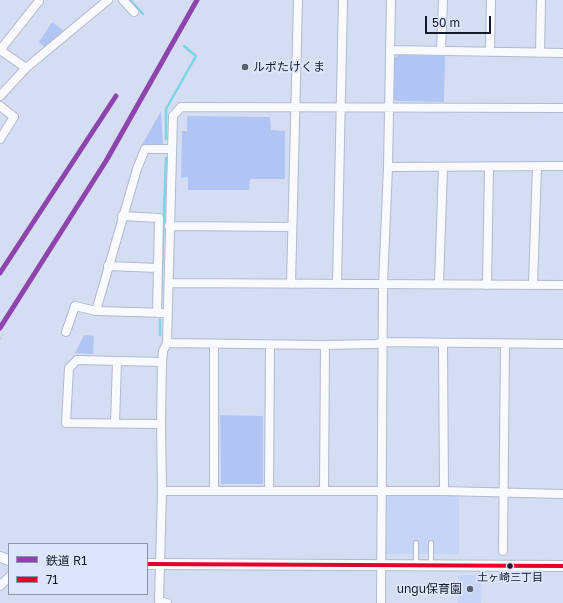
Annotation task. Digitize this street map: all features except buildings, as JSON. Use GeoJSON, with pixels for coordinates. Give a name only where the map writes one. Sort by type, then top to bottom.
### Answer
{"type":"FeatureCollection","features":[{"type":"Feature","properties":{"kind":"street"},"geometry":{"type":"LineString","coordinates":[[0,96],[26,68],[108,0]]}},
{"type":"Feature","properties":{"kind":"street"},"geometry":{"type":"LineString","coordinates":[[123,0],[134,12]]}},
{"type":"Feature","properties":{"kind":"street"},"geometry":{"type":"LineString","coordinates":[[291,284],[298,0]]}},
{"type":"Feature","properties":{"kind":"street"},"geometry":{"type":"LineString","coordinates":[[337,283],[343,0]]}},
{"type":"Feature","properties":{"kind":"street"},"geometry":{"type":"LineString","coordinates":[[381,603],[383,284],[388,167],[391,0]]}},
{"type":"Feature","properties":{"kind":"street"},"geometry":{"type":"LineString","coordinates":[[442,51],[443,0]]}},
{"type":"Feature","properties":{"kind":"street"},"geometry":{"type":"LineString","coordinates":[[490,51],[491,0]]}},
{"type":"Feature","properties":{"kind":"street"},"geometry":{"type":"LineString","coordinates":[[540,53],[541,0]]}},
{"type":"Feature","properties":{"kind":"street"},"geometry":{"type":"LineString","coordinates":[[26,68],[0,49],[39,1]]}},
{"type":"Feature","properties":{"kind":"street"},"geometry":{"type":"LineString","coordinates":[[390,50],[563,53]]}},
{"type":"Feature","properties":{"kind":"street"},"geometry":{"type":"LineString","coordinates":[[0,106],[14,118],[0,139]]}},
{"type":"Feature","properties":{"kind":"street"},"geometry":{"type":"LineString","coordinates":[[167,603],[159,601],[162,491],[161,424],[162,362],[163,351],[167,343],[173,116],[181,107],[563,108]]}},
{"type":"Feature","properties":{"kind":"street"},"geometry":{"type":"LineString","coordinates":[[96,311],[122,216],[145,149],[171,149]]}},
{"type":"Feature","properties":{"kind":"street"},"geometry":{"type":"LineString","coordinates":[[533,285],[537,166]]}},
{"type":"Feature","properties":{"kind":"street"},"geometry":{"type":"LineString","coordinates":[[388,167],[563,166]]}},
{"type":"Feature","properties":{"kind":"street"},"geometry":{"type":"LineString","coordinates":[[440,284],[443,167]]}},
{"type":"Feature","properties":{"kind":"street"},"geometry":{"type":"LineString","coordinates":[[487,285],[490,167]]}},
{"type":"Feature","properties":{"kind":"street"},"geometry":{"type":"LineString","coordinates":[[122,216],[159,218],[157,313]]}},
{"type":"Feature","properties":{"kind":"street"},"geometry":{"type":"LineString","coordinates":[[169,226],[292,227]]}},
{"type":"Feature","properties":{"kind":"street"},"geometry":{"type":"LineString","coordinates":[[108,266],[158,268]]}},
{"type":"Feature","properties":{"kind":"street"},"geometry":{"type":"LineString","coordinates":[[169,283],[563,285]]}},
{"type":"Feature","properties":{"kind":"street"},"geometry":{"type":"LineString","coordinates":[[66,332],[75,306],[96,311],[167,313]]}},
{"type":"Feature","properties":{"kind":"street"},"geometry":{"type":"LineString","coordinates":[[167,343],[214,345],[325,345],[376,344],[383,342],[443,344],[563,344]]}},
{"type":"Feature","properties":{"kind":"street"},"geometry":{"type":"LineString","coordinates":[[443,344],[444,491]]}},
{"type":"Feature","properties":{"kind":"street"},"geometry":{"type":"LineString","coordinates":[[503,551],[505,344]]}},
{"type":"Feature","properties":{"kind":"street"},"geometry":{"type":"LineString","coordinates":[[214,345],[214,491]]}},
{"type":"Feature","properties":{"kind":"street"},"geometry":{"type":"LineString","coordinates":[[269,491],[270,345]]}},
{"type":"Feature","properties":{"kind":"street"},"geometry":{"type":"LineString","coordinates":[[324,491],[325,345]]}},
{"type":"Feature","properties":{"kind":"street"},"geometry":{"type":"LineString","coordinates":[[161,424],[66,422],[69,368],[77,360],[162,362]]}},
{"type":"Feature","properties":{"kind":"street"},"geometry":{"type":"LineString","coordinates":[[115,423],[117,362]]}},
{"type":"Feature","properties":{"kind":"street"},"geometry":{"type":"LineString","coordinates":[[162,491],[444,491],[563,494]]}},
{"type":"Feature","properties":{"kind":"street"},"geometry":{"type":"LineString","coordinates":[[148,564],[563,566]]}},
{"type":"Feature","properties":{"kind":"street"},"geometry":{"type":"LineString","coordinates":[[0,586],[8,578]]}},
{"type":"Feature","properties":{"kind":"lane"},"geometry":{"type":"LineString","coordinates":[[416,543],[416,565]]}},
{"type":"Feature","properties":{"kind":"lane"},"geometry":{"type":"LineString","coordinates":[[431,543],[431,565]]}},
{"type":"Feature","properties":{"kind":"path"},"geometry":{"type":"LineString","coordinates":[[0,339],[5,332]]}},
{"type":"Feature","properties":{"kind":"shaded area"},"geometry":{"type":"Polygon","coordinates":[[[52,22],[67,33],[46,48],[39,42],[52,22]]]}},
{"type":"Feature","properties":{"kind":"shaded area"},"geometry":{"type":"Polygon","coordinates":[[[398,55],[445,56],[444,102],[396,101],[391,95],[393,60],[398,55]]]}},
{"type":"Feature","properties":{"kind":"shaded area"},"geometry":{"type":"Polygon","coordinates":[[[161,111],[163,145],[142,145],[161,111]]]}},
{"type":"Feature","properties":{"kind":"shaded area"},"geometry":{"type":"Polygon","coordinates":[[[187,116],[270,117],[271,130],[285,131],[285,179],[250,179],[249,190],[188,190],[188,177],[181,178],[182,131],[187,131],[187,116]]]}},
{"type":"Feature","properties":{"kind":"shaded area"},"geometry":{"type":"Polygon","coordinates":[[[84,335],[94,336],[93,354],[75,353],[84,335]]]}},
{"type":"Feature","properties":{"kind":"shaded area"},"geometry":{"type":"Polygon","coordinates":[[[220,415],[263,416],[263,484],[221,484],[220,415]]]}},
{"type":"Feature","properties":{"kind":"shaded area"},"geometry":{"type":"Polygon","coordinates":[[[387,495],[459,495],[459,554],[384,554],[384,497],[387,495]]]}},
{"type":"Feature","properties":{"kind":"shaded area","name":"ungu保育園"},"geometry":{"type":"Polygon","coordinates":[[[458,575],[482,575],[481,603],[458,603],[458,575]]]}},
{"type":"Feature","properties":{"kind":"waterway"},"geometry":{"type":"LineString","coordinates":[[130,0],[143,14]]}},
{"type":"Feature","properties":{"kind":"waterway"},"geometry":{"type":"LineString","coordinates":[[166,139],[166,109],[196,56],[184,46]]}},
{"type":"Feature","properties":{"kind":"waterway"},"geometry":{"type":"LineString","coordinates":[[161,295],[166,158]]}},
{"type":"Feature","properties":{"kind":"waterway"},"geometry":{"type":"LineString","coordinates":[[160,320],[160,335]]}},
{"type":"Feature","properties":{"kind":"rail line","name":"R1"},"geometry":{"type":"LineString","coordinates":[[0,328],[106,161],[197,0]]}},
{"type":"Feature","properties":{"kind":"rail line","name":"R1"},"geometry":{"type":"LineString","coordinates":[[0,273],[116,96]]}},
{"type":"Feature","properties":{"kind":"transit line","name":"71"},"geometry":{"type":"LineString","coordinates":[[148,564],[563,566]]}},
{"type":"Feature","properties":{"kind":"place","name":"ルポたけくま"},"geometry":{"type":"Point","coordinates":[245,67]}},
{"type":"Feature","properties":{"kind":"place","name":"土ヶ崎三丁目"},"geometry":{"type":"Point","coordinates":[510,566]}},
{"type":"Feature","properties":{"kind":"place","name":"ungu保育園"},"geometry":{"type":"Point","coordinates":[470,589]}}]}
